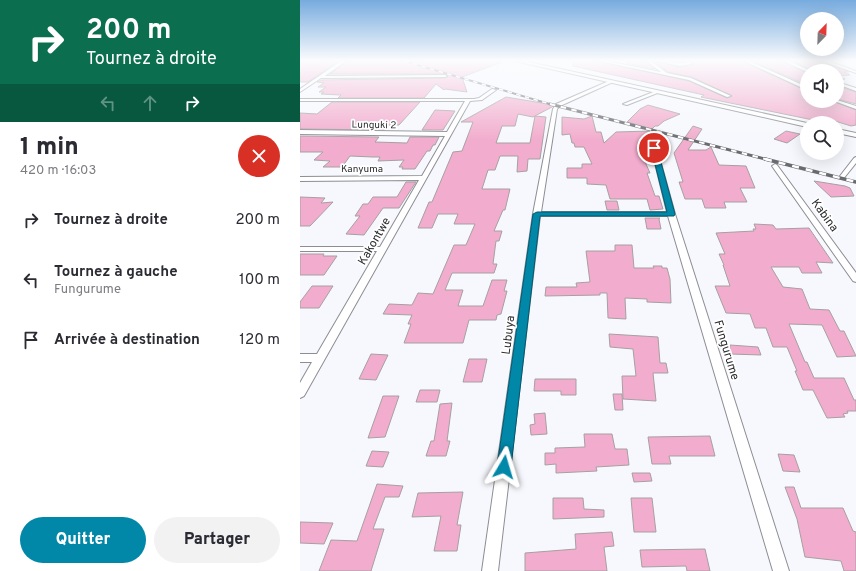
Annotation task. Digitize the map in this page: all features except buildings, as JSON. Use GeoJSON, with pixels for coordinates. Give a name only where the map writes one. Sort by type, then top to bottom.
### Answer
{"type":"FeatureCollection","features":[{"type":"Feature","properties":{"kind":"street","name":"Lubuya"},"geometry":{"type":"LineString","coordinates":[[490,571],[537,214],[555,109],[558,105],[598,88]]}},
{"type":"Feature","properties":{"kind":"street"},"geometry":{"type":"LineString","coordinates":[[638,88],[800,123]]}},
{"type":"Feature","properties":{"kind":"street"},"geometry":{"type":"LineString","coordinates":[[710,88],[729,96]]}},
{"type":"Feature","properties":{"kind":"street"},"geometry":{"type":"LineString","coordinates":[[844,89],[856,88]]}},
{"type":"Feature","properties":{"kind":"street"},"geometry":{"type":"LineString","coordinates":[[300,100],[478,100],[494,90]]}},
{"type":"Feature","properties":{"kind":"street"},"geometry":{"type":"LineString","coordinates":[[626,104],[658,92]]}},
{"type":"Feature","properties":{"kind":"street","name":"Kakontwe"},"geometry":{"type":"LineString","coordinates":[[300,393],[384,249],[468,100]]}},
{"type":"Feature","properties":{"kind":"street"},"geometry":{"type":"LineString","coordinates":[[844,104],[856,108]]}},
{"type":"Feature","properties":{"kind":"street","name":"Lunguki 2"},"geometry":{"type":"LineString","coordinates":[[300,132],[448,134]]}},
{"type":"Feature","properties":{"kind":"street"},"geometry":{"type":"LineString","coordinates":[[844,132],[856,135]]}},
{"type":"Feature","properties":{"kind":"street","name":"Fungurume"},"geometry":{"type":"LineString","coordinates":[[651,135],[671,214],[781,571]]}},
{"type":"Feature","properties":{"kind":"street"},"geometry":{"type":"LineString","coordinates":[[842,176],[856,159]]}},
{"type":"Feature","properties":{"kind":"street","name":"Kabina"},"geometry":{"type":"LineString","coordinates":[[775,166],[856,279]]}},
{"type":"Feature","properties":{"kind":"street","name":"Kanyuma"},"geometry":{"type":"LineString","coordinates":[[300,178],[424,178]]}},
{"type":"Feature","properties":{"kind":"street"},"geometry":{"type":"LineString","coordinates":[[537,214],[671,214]]}},
{"type":"Feature","properties":{"kind":"street"},"geometry":{"type":"LineString","coordinates":[[300,248],[384,249]]}},
{"type":"Feature","properties":{"kind":"street"},"geometry":{"type":"LineString","coordinates":[[300,358],[320,358]]}},
{"type":"Feature","properties":{"kind":"railway"},"geometry":{"type":"LineString","coordinates":[[494,88],[553,105]]}},
{"type":"Feature","properties":{"kind":"railway"},"geometry":{"type":"LineString","coordinates":[[550,104],[769,160]]}},
{"type":"Feature","properties":{"kind":"railway"},"geometry":{"type":"LineString","coordinates":[[765,159],[856,182]]}},
{"type":"Feature","properties":{"kind":"route"},"geometry":{"type":"LineString","coordinates":[[504,467],[537,214],[671,214],[654,148]]}}]}
